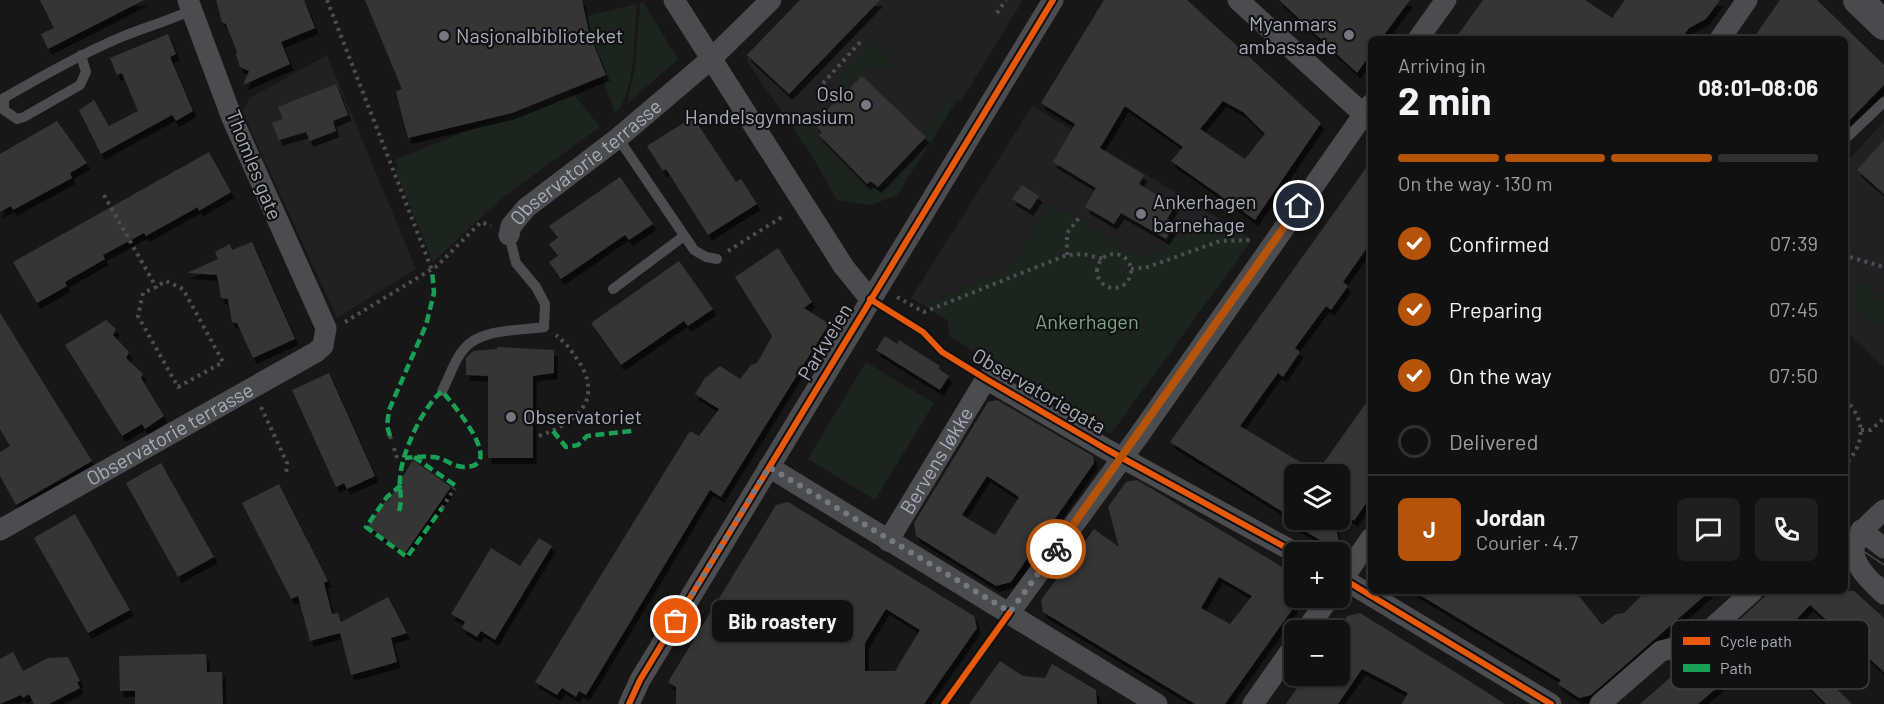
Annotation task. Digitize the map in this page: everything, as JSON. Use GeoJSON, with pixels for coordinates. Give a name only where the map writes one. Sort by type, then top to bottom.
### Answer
{"type":"FeatureCollection","features":[{"type":"Feature","properties":{"kind":"street"},"geometry":{"type":"LineString","coordinates":[[674,0],[844,267],[870,299]]}},
{"type":"Feature","properties":{"kind":"street","name":"Observatorie terrasse"},"geometry":{"type":"LineString","coordinates":[[509,234],[511,226],[526,208],[618,138],[711,59],[771,0]]}},
{"type":"Feature","properties":{"kind":"street","name":"Parkveien"},"geometry":{"type":"LineString","coordinates":[[629,704],[640,680],[1053,0]]}},
{"type":"Feature","properties":{"kind":"street"},"geometry":{"type":"LineString","coordinates":[[1238,0],[1368,112]]}},
{"type":"Feature","properties":{"kind":"street"},"geometry":{"type":"LineString","coordinates":[[1420,36],[1446,0]]}},
{"type":"Feature","properties":{"kind":"street"},"geometry":{"type":"LineString","coordinates":[[1722,36],[1747,0]]}},
{"type":"Feature","properties":{"kind":"street"},"geometry":{"type":"LineString","coordinates":[[1858,0],[1884,25]]}},
{"type":"Feature","properties":{"kind":"street","name":"Thomles gate"},"geometry":{"type":"LineString","coordinates":[[190,5],[237,129],[334,326]]}},
{"type":"Feature","properties":{"kind":"street"},"geometry":{"type":"LineString","coordinates":[[1010,612],[1368,114]]}},
{"type":"Feature","properties":{"kind":"street","name":"Observatorie terrasse"},"geometry":{"type":"LineString","coordinates":[[0,530],[323,346],[334,326]]}},
{"type":"Feature","properties":{"kind":"street","name":"Observatoriegata"},"geometry":{"type":"LineString","coordinates":[[986,379],[1284,547]]}},
{"type":"Feature","properties":{"kind":"street","name":"Bervens løkke"},"geometry":{"type":"LineString","coordinates":[[888,540],[986,379]]}},
{"type":"Feature","properties":{"kind":"street"},"geometry":{"type":"LineString","coordinates":[[769,467],[1010,612],[1157,704]]}},
{"type":"Feature","properties":{"kind":"street"},"geometry":{"type":"LineString","coordinates":[[1884,510],[1861,530],[1849,548],[1857,566],[1884,594]]}},
{"type":"Feature","properties":{"kind":"street"},"geometry":{"type":"LineString","coordinates":[[1861,530],[1884,548]]}},
{"type":"Feature","properties":{"kind":"street"},"geometry":{"type":"LineString","coordinates":[[1350,566],[1368,542]]}},
{"type":"Feature","properties":{"kind":"street"},"geometry":{"type":"LineString","coordinates":[[1350,586],[1551,704]]}},
{"type":"Feature","properties":{"kind":"street"},"geometry":{"type":"LineString","coordinates":[[1720,620],[1750,594]]}},
{"type":"Feature","properties":{"kind":"street"},"geometry":{"type":"LineString","coordinates":[[1600,704],[1660,651],[1671,648]]}},
{"type":"Feature","properties":{"kind":"street"},"geometry":{"type":"LineString","coordinates":[[1253,704],[1284,660]]}},
{"type":"Feature","properties":{"kind":"lane"},"geometry":{"type":"LineString","coordinates":[[81,55],[86,72],[80,85],[24,117],[17,119],[4,110],[4,98],[81,55],[190,5]]}},
{"type":"Feature","properties":{"kind":"lane"},"geometry":{"type":"LineString","coordinates":[[1848,136],[1884,102]]}},
{"type":"Feature","properties":{"kind":"lane"},"geometry":{"type":"LineString","coordinates":[[618,138],[694,250],[706,257],[717,259]]}},
{"type":"Feature","properties":{"kind":"lane","name":"Observatorie terrasse"},"geometry":{"type":"LineString","coordinates":[[509,234],[516,263],[536,287],[545,304],[544,327]]}},
{"type":"Feature","properties":{"kind":"lane"},"geometry":{"type":"LineString","coordinates":[[613,289],[684,236]]}},
{"type":"Feature","properties":{"kind":"lane"},"geometry":{"type":"LineString","coordinates":[[442,391],[462,350],[470,342],[490,334],[544,327]]}},
{"type":"Feature","properties":{"kind":"path"},"geometry":{"type":"LineString","coordinates":[[327,0],[432,270]]}},
{"type":"Feature","properties":{"kind":"path"},"geometry":{"type":"LineString","coordinates":[[997,13],[1006,0]]}},
{"type":"Feature","properties":{"kind":"path"},"geometry":{"type":"LineString","coordinates":[[818,89],[861,41]]}},
{"type":"Feature","properties":{"kind":"path"},"geometry":{"type":"LineString","coordinates":[[104,195],[156,287]]}},
{"type":"Feature","properties":{"kind":"path"},"geometry":{"type":"LineString","coordinates":[[736,246],[786,214]]}},
{"type":"Feature","properties":{"kind":"path"},"geometry":{"type":"LineString","coordinates":[[1067,255],[1067,233],[1079,218]]}},
{"type":"Feature","properties":{"kind":"path"},"geometry":{"type":"LineString","coordinates":[[334,326],[432,270],[481,222],[509,234]]}},
{"type":"Feature","properties":{"kind":"path"},"geometry":{"type":"LineString","coordinates":[[1131,269],[1148,267],[1220,241],[1252,240]]}},
{"type":"Feature","properties":{"kind":"path"},"geometry":{"type":"LineString","coordinates":[[897,297],[924,312],[1067,255],[1083,255],[1102,259],[1112,254],[1122,256],[1131,269]]}},
{"type":"Feature","properties":{"kind":"path"},"geometry":{"type":"LineString","coordinates":[[1850,257],[1884,267]]}},
{"type":"Feature","properties":{"kind":"path"},"geometry":{"type":"LineString","coordinates":[[1102,259],[1097,274],[1108,287],[1124,284],[1131,269]]}},
{"type":"Feature","properties":{"kind":"path"},"geometry":{"type":"LineString","coordinates":[[166,281],[183,289],[223,362],[178,387],[138,316],[143,293],[156,287],[166,281]]}},
{"type":"Feature","properties":{"kind":"path"},"geometry":{"type":"LineString","coordinates":[[539,436],[556,430],[577,417],[589,394],[590,382],[564,341],[544,327]]}},
{"type":"Feature","properties":{"kind":"path"},"geometry":{"type":"LineString","coordinates":[[252,387],[287,463],[286,476]]}},
{"type":"Feature","properties":{"kind":"path"},"geometry":{"type":"LineString","coordinates":[[1848,403],[1860,419],[1861,430],[1853,457],[1848,462]]}},
{"type":"Feature","properties":{"kind":"path"},"geometry":{"type":"LineString","coordinates":[[1861,430],[1871,430],[1884,418]]}},
{"type":"Feature","properties":{"kind":"path"},"geometry":{"type":"LineString","coordinates":[[390,436],[392,442]]}},
{"type":"Feature","properties":{"kind":"path"},"geometry":{"type":"LineString","coordinates":[[394,448],[397,458]]}},
{"type":"Feature","properties":{"kind":"path"},"geometry":{"type":"LineString","coordinates":[[442,508],[454,489]]}},
{"type":"Feature","properties":{"kind":"shaded area","name":"Oslo Handelsgymnasium"},"geometry":{"type":"Polygon","coordinates":[[[800,0],[1023,0],[961,101],[957,100],[897,195],[871,205],[837,200],[811,154],[748,63],[747,55],[800,0]]]}},
{"type":"Feature","properties":{"kind":"shaded area"},"geometry":{"type":"Polygon","coordinates":[[[327,55],[416,269],[337,318],[242,111],[250,98],[327,55]]]}},
{"type":"Feature","properties":{"kind":"shaded area","name":"Ankerhagen barnehage"},"geometry":{"type":"Polygon","coordinates":[[[1032,106],[1243,233],[1189,227],[1144,259],[1051,201],[1006,270],[923,305],[911,298],[1032,106]]]}},
{"type":"Feature","properties":{"kind":"shaded area"},"geometry":{"type":"Polygon","coordinates":[[[1884,121],[1884,367],[1848,334],[1848,161],[1884,121]]]}},
{"type":"Feature","properties":{"kind":"green space"},"geometry":{"type":"Polygon","coordinates":[[[643,2],[678,59],[627,104],[635,68],[640,3],[643,2]]]}},
{"type":"Feature","properties":{"kind":"green space"},"geometry":{"type":"Polygon","coordinates":[[[637,4],[630,79],[622,105],[615,113],[602,76],[606,73],[583,17],[637,4]]]}},
{"type":"Feature","properties":{"kind":"green space"},"geometry":{"type":"Polygon","coordinates":[[[876,38],[893,55],[892,67],[886,71],[874,65],[846,91],[839,85],[838,77],[876,38]]]}},
{"type":"Feature","properties":{"kind":"green space"},"geometry":{"type":"Polygon","coordinates":[[[570,89],[600,127],[502,198],[433,262],[395,170],[398,168],[395,160],[570,89]]]}},
{"type":"Feature","properties":{"kind":"green space"},"geometry":{"type":"Polygon","coordinates":[[[954,97],[958,99],[897,195],[871,205],[837,200],[811,154],[789,123],[801,114],[815,125],[812,130],[866,184],[870,181],[878,187],[926,137],[920,131],[954,97]]]}},
{"type":"Feature","properties":{"kind":"green space","name":"Ankerhagen"},"geometry":{"type":"Polygon","coordinates":[[[1051,201],[1144,259],[1189,227],[1243,233],[1252,240],[1111,434],[950,337],[947,320],[923,305],[1006,270],[1051,201]]]}},
{"type":"Feature","properties":{"kind":"green space"},"geometry":{"type":"Polygon","coordinates":[[[1855,274],[1884,299],[1884,324],[1880,329],[1848,302],[1848,282],[1855,274]]]}},
{"type":"Feature","properties":{"kind":"green space"},"geometry":{"type":"Polygon","coordinates":[[[866,362],[934,403],[875,500],[808,459],[866,362]]]}},
{"type":"Feature","properties":{"kind":"building"},"geometry":{"type":"Polygon","coordinates":[[[40,0],[144,0],[48,49],[41,34],[54,28],[40,0]]]}},
{"type":"Feature","properties":{"kind":"building"},"geometry":{"type":"Polygon","coordinates":[[[216,0],[304,0],[315,28],[281,42],[290,64],[243,85],[249,71],[240,67],[237,52],[226,24],[222,22],[216,0]]]}},
{"type":"Feature","properties":{"kind":"building"},"geometry":{"type":"Polygon","coordinates":[[[365,0],[582,0],[589,33],[606,75],[512,113],[408,138],[396,92],[402,89],[365,0]]]}},
{"type":"Feature","properties":{"kind":"building"},"geometry":{"type":"Polygon","coordinates":[[[800,0],[880,0],[789,94],[747,55],[800,0]]]}},
{"type":"Feature","properties":{"kind":"building"},"geometry":{"type":"Polygon","coordinates":[[[1104,0],[1187,0],[1321,123],[1255,220],[1171,161],[1183,147],[1125,106],[1100,148],[1144,175],[1139,184],[1175,206],[1167,219],[1175,224],[1166,239],[1121,213],[1114,224],[1085,207],[1096,188],[1053,162],[1075,124],[1041,103],[1104,0]],[[1223,101],[1200,129],[1245,159],[1265,134],[1243,112],[1223,101]]]}},
{"type":"Feature","properties":{"kind":"building"},"geometry":{"type":"Polygon","coordinates":[[[1279,0],[1410,0],[1383,36],[1368,36],[1368,57],[1357,73],[1279,0]]]}},
{"type":"Feature","properties":{"kind":"building"},"geometry":{"type":"Polygon","coordinates":[[[1483,0],[1585,0],[1612,18],[1625,0],[1720,0],[1706,19],[1689,28],[1683,36],[1457,36],[1483,0]]]}},
{"type":"Feature","properties":{"kind":"building"},"geometry":{"type":"Polygon","coordinates":[[[1780,0],[1817,0],[1884,65],[1884,85],[1848,122],[1848,36],[1755,36],[1780,0]]]}},
{"type":"Feature","properties":{"kind":"building"},"geometry":{"type":"Polygon","coordinates":[[[168,34],[176,54],[170,57],[193,111],[176,121],[172,115],[101,154],[79,110],[94,100],[109,126],[138,111],[122,73],[117,75],[110,58],[168,34]]]}},
{"type":"Feature","properties":{"kind":"building"},"geometry":{"type":"Polygon","coordinates":[[[862,76],[926,137],[878,187],[870,181],[867,184],[819,135],[822,133],[814,123],[862,76]]]}},
{"type":"Feature","properties":{"kind":"building"},"geometry":{"type":"Polygon","coordinates":[[[336,84],[348,115],[333,121],[336,131],[310,141],[306,132],[279,140],[272,123],[283,119],[278,107],[336,84]]]}},
{"type":"Feature","properties":{"kind":"building"},"geometry":{"type":"Polygon","coordinates":[[[693,117],[736,182],[741,179],[757,204],[708,235],[666,169],[663,171],[647,146],[693,117]]]}},
{"type":"Feature","properties":{"kind":"building"},"geometry":{"type":"Polygon","coordinates":[[[57,121],[87,163],[70,173],[72,178],[13,210],[11,206],[0,212],[0,154],[57,121]]]}},
{"type":"Feature","properties":{"kind":"building"},"geometry":{"type":"Polygon","coordinates":[[[1884,140],[1884,194],[1857,170],[1884,140]]]}},
{"type":"Feature","properties":{"kind":"building"},"geometry":{"type":"Polygon","coordinates":[[[209,152],[231,192],[199,211],[198,207],[146,236],[144,233],[103,255],[105,259],[65,282],[67,286],[37,303],[13,262],[209,152]]]}},
{"type":"Feature","properties":{"kind":"building"},"geometry":{"type":"Polygon","coordinates":[[[1368,165],[1368,246],[1343,282],[1348,286],[1331,310],[1326,306],[1295,348],[1300,352],[1283,377],[1278,373],[1240,426],[1304,464],[1284,464],[1284,513],[1170,442],[1368,165]]]}},
{"type":"Feature","properties":{"kind":"building"},"geometry":{"type":"Polygon","coordinates":[[[620,177],[653,224],[629,240],[625,235],[561,279],[549,262],[558,256],[549,244],[558,238],[549,226],[620,177]]]}},
{"type":"Feature","properties":{"kind":"building"},"geometry":{"type":"Polygon","coordinates":[[[1022,185],[1039,196],[1030,210],[1012,199],[1022,185]]]}},
{"type":"Feature","properties":{"kind":"building"},"geometry":{"type":"Polygon","coordinates":[[[252,242],[295,339],[253,358],[237,323],[232,322],[228,299],[221,298],[217,275],[187,273],[218,259],[215,252],[230,244],[232,250],[252,242]]]}},
{"type":"Feature","properties":{"kind":"building"},"geometry":{"type":"Polygon","coordinates":[[[778,248],[812,302],[804,308],[829,324],[721,497],[710,490],[586,695],[579,691],[576,697],[562,688],[557,695],[535,682],[690,431],[699,436],[719,409],[695,394],[705,378],[720,366],[740,379],[751,365],[757,363],[772,336],[735,277],[778,248]]]}},
{"type":"Feature","properties":{"kind":"building"},"geometry":{"type":"Polygon","coordinates":[[[679,261],[713,309],[688,326],[684,321],[621,365],[591,323],[679,261]]]}},
{"type":"Feature","properties":{"kind":"building"},"geometry":{"type":"Polygon","coordinates":[[[0,313],[92,461],[16,505],[0,476],[0,452],[10,446],[0,429],[0,313]]]}},
{"type":"Feature","properties":{"kind":"building"},"geometry":{"type":"Polygon","coordinates":[[[106,320],[116,329],[113,335],[129,352],[126,358],[143,374],[141,378],[164,416],[145,429],[142,424],[122,436],[65,345],[106,320]]]}},
{"type":"Feature","properties":{"kind":"building"},"geometry":{"type":"Polygon","coordinates":[[[885,336],[897,344],[899,340],[940,366],[939,369],[949,376],[940,390],[876,350],[885,336]]]}},
{"type":"Feature","properties":{"kind":"building","name":"Observatoriet"},"geometry":{"type":"Polygon","coordinates":[[[497,347],[554,350],[554,373],[533,376],[533,458],[488,458],[488,376],[466,375],[466,358],[473,351],[497,349],[497,347]]]}},
{"type":"Feature","properties":{"kind":"building"},"geometry":{"type":"Polygon","coordinates":[[[329,373],[375,476],[347,489],[344,483],[336,487],[292,390],[329,373]]]}},
{"type":"Feature","properties":{"kind":"building"},"geometry":{"type":"Polygon","coordinates":[[[997,400],[1093,456],[1094,463],[1011,582],[996,586],[916,536],[914,523],[988,402],[997,400]],[[987,476],[962,515],[995,535],[1019,497],[987,476]]]}},
{"type":"Feature","properties":{"kind":"building"},"geometry":{"type":"Polygon","coordinates":[[[1368,400],[1368,500],[1354,521],[1350,518],[1350,464],[1323,464],[1368,400]]]}},
{"type":"Feature","properties":{"kind":"building"},"geometry":{"type":"Polygon","coordinates":[[[413,460],[451,487],[405,553],[368,526],[386,500],[387,503],[413,460]]]}},
{"type":"Feature","properties":{"kind":"building"},"geometry":{"type":"Polygon","coordinates":[[[161,463],[214,557],[178,577],[126,483],[161,463]]]}},
{"type":"Feature","properties":{"kind":"building"},"geometry":{"type":"Polygon","coordinates":[[[1137,480],[1284,568],[1284,608],[1293,608],[1225,704],[1195,704],[1043,612],[1041,600],[1094,529],[1119,547],[1108,507],[1126,482],[1137,480]],[[1219,577],[1201,608],[1230,624],[1252,596],[1219,577]]]}},
{"type":"Feature","properties":{"kind":"building"},"geometry":{"type":"Polygon","coordinates":[[[279,484],[328,581],[324,583],[332,614],[338,613],[341,622],[388,597],[407,633],[391,638],[397,662],[351,675],[340,633],[310,641],[298,596],[291,599],[242,503],[279,484]]]}},
{"type":"Feature","properties":{"kind":"building"},"geometry":{"type":"Polygon","coordinates":[[[788,502],[974,616],[977,628],[924,704],[676,704],[676,687],[668,682],[776,505],[788,502]],[[886,609],[865,643],[865,671],[895,671],[920,630],[886,609]]]}},
{"type":"Feature","properties":{"kind":"building"},"geometry":{"type":"Polygon","coordinates":[[[75,514],[130,610],[88,633],[34,538],[75,514]]]}},
{"type":"Feature","properties":{"kind":"building"},"geometry":{"type":"Polygon","coordinates":[[[1303,530],[1336,530],[1339,542],[1324,542],[1303,530]]]}},
{"type":"Feature","properties":{"kind":"building"},"geometry":{"type":"Polygon","coordinates":[[[539,538],[552,546],[495,640],[481,631],[477,637],[462,628],[465,622],[451,614],[491,548],[520,566],[539,538]]]}},
{"type":"Feature","properties":{"kind":"building"},"geometry":{"type":"Polygon","coordinates":[[[1848,591],[1854,591],[1884,618],[1884,672],[1869,658],[1869,620],[1827,620],[1810,605],[1796,620],[1739,620],[1768,594],[1848,594],[1848,591]]]}},
{"type":"Feature","properties":{"kind":"building"},"geometry":{"type":"Polygon","coordinates":[[[1418,594],[1577,594],[1602,625],[1616,614],[1624,613],[1643,594],[1707,594],[1677,620],[1671,620],[1671,625],[1591,695],[1579,698],[1558,684],[1561,680],[1418,594]]]}},
{"type":"Feature","properties":{"kind":"building"},"geometry":{"type":"Polygon","coordinates":[[[1360,613],[1505,704],[1402,704],[1408,693],[1362,669],[1338,704],[1286,704],[1298,686],[1350,686],[1350,620],[1344,620],[1347,616],[1360,613]]]}},
{"type":"Feature","properties":{"kind":"building"},"geometry":{"type":"Polygon","coordinates":[[[13,652],[23,671],[48,658],[68,657],[80,681],[77,682],[80,688],[49,704],[34,704],[29,694],[23,698],[21,695],[0,704],[0,659],[13,652]]]}},
{"type":"Feature","properties":{"kind":"building"},"geometry":{"type":"Polygon","coordinates":[[[206,654],[207,672],[222,672],[223,704],[135,704],[135,691],[120,691],[119,656],[206,654]]]}},
{"type":"Feature","properties":{"kind":"building"},"geometry":{"type":"Polygon","coordinates":[[[1000,661],[1023,676],[1045,678],[1052,664],[1096,690],[1097,704],[969,704],[1000,661]]]}},
{"type":"Feature","properties":{"kind":"building"},"geometry":{"type":"Polygon","coordinates":[[[1671,677],[1671,689],[1716,689],[1698,704],[1640,704],[1671,677]]]}},
{"type":"Feature","properties":{"kind":"building"},"geometry":{"type":"Polygon","coordinates":[[[1811,689],[1837,689],[1852,704],[1826,704],[1811,689]]]}},
{"type":"Feature","properties":{"kind":"tram line"},"geometry":{"type":"LineString","coordinates":[[1230,0],[1368,126]]}},
{"type":"Feature","properties":{"kind":"tram line"},"geometry":{"type":"LineString","coordinates":[[1246,0],[1368,112]]}},
{"type":"Feature","properties":{"kind":"tram line"},"geometry":{"type":"LineString","coordinates":[[1848,541],[1884,565]]}},
{"type":"Feature","properties":{"kind":"tram line"},"geometry":{"type":"LineString","coordinates":[[1848,554],[1884,579]]}},
{"type":"Feature","properties":{"kind":"marked path"},"geometry":{"type":"LineString","coordinates":[[390,436],[387,426],[389,410],[426,325],[434,293],[432,270]]}},
{"type":"Feature","properties":{"kind":"marked path"},"geometry":{"type":"LineString","coordinates":[[399,511],[401,468],[404,457],[414,431],[442,391],[473,433],[479,446],[480,457],[476,464],[464,467],[433,457],[405,458]]}},
{"type":"Feature","properties":{"kind":"marked path"},"geometry":{"type":"LineString","coordinates":[[553,431],[566,447],[578,445],[587,436],[632,431]]}},
{"type":"Feature","properties":{"kind":"marked path"},"geometry":{"type":"LineString","coordinates":[[414,457],[456,486],[454,489]]}},
{"type":"Feature","properties":{"kind":"marked path"},"geometry":{"type":"LineString","coordinates":[[401,485],[387,497],[366,527],[407,557],[442,508]]}},
{"type":"Feature","properties":{"kind":"cycle path"},"geometry":{"type":"LineString","coordinates":[[629,704],[640,680],[1053,0]]}},
{"type":"Feature","properties":{"kind":"cycle path"},"geometry":{"type":"LineString","coordinates":[[870,299],[923,332],[942,352],[986,379],[1106,449],[1284,547]]}},
{"type":"Feature","properties":{"kind":"cycle path"},"geometry":{"type":"LineString","coordinates":[[1350,583],[1368,594]]}},
{"type":"Feature","properties":{"kind":"cycle path"},"geometry":{"type":"LineString","coordinates":[[1368,594],[1551,704]]}},
{"type":"Feature","properties":{"kind":"cycle path"},"geometry":{"type":"LineString","coordinates":[[944,704],[1010,612]]}},
{"type":"Feature","properties":{"kind":"way so far"},"geometry":{"type":"LineString","coordinates":[[676,621],[769,467],[1010,612],[1056,549]]}},
{"type":"Feature","properties":{"kind":"place","name":"Myanmars ambassade"},"geometry":{"type":"Point","coordinates":[1349,35]}},
{"type":"Feature","properties":{"kind":"place","name":"Nasjonalbiblioteket"},"geometry":{"type":"Point","coordinates":[444,36]}},
{"type":"Feature","properties":{"kind":"place","name":"Oslo Handelsgymnasium"},"geometry":{"type":"Point","coordinates":[866,105]}},
{"type":"Feature","properties":{"kind":"place","name":"Ankerhagen barnehage"},"geometry":{"type":"Point","coordinates":[1141,214]}},
{"type":"Feature","properties":{"kind":"place","name":"Observatoriet"},"geometry":{"type":"Point","coordinates":[511,417]}},
{"type":"Feature","properties":{"kind":"place","name":"Bib roastery"},"geometry":{"type":"Point","coordinates":[676,621]}},
{"type":"Feature","properties":{"kind":"route"},"geometry":{"type":"LineString","coordinates":[[1056,549],[1140,434],[1299,206]]}}]}
